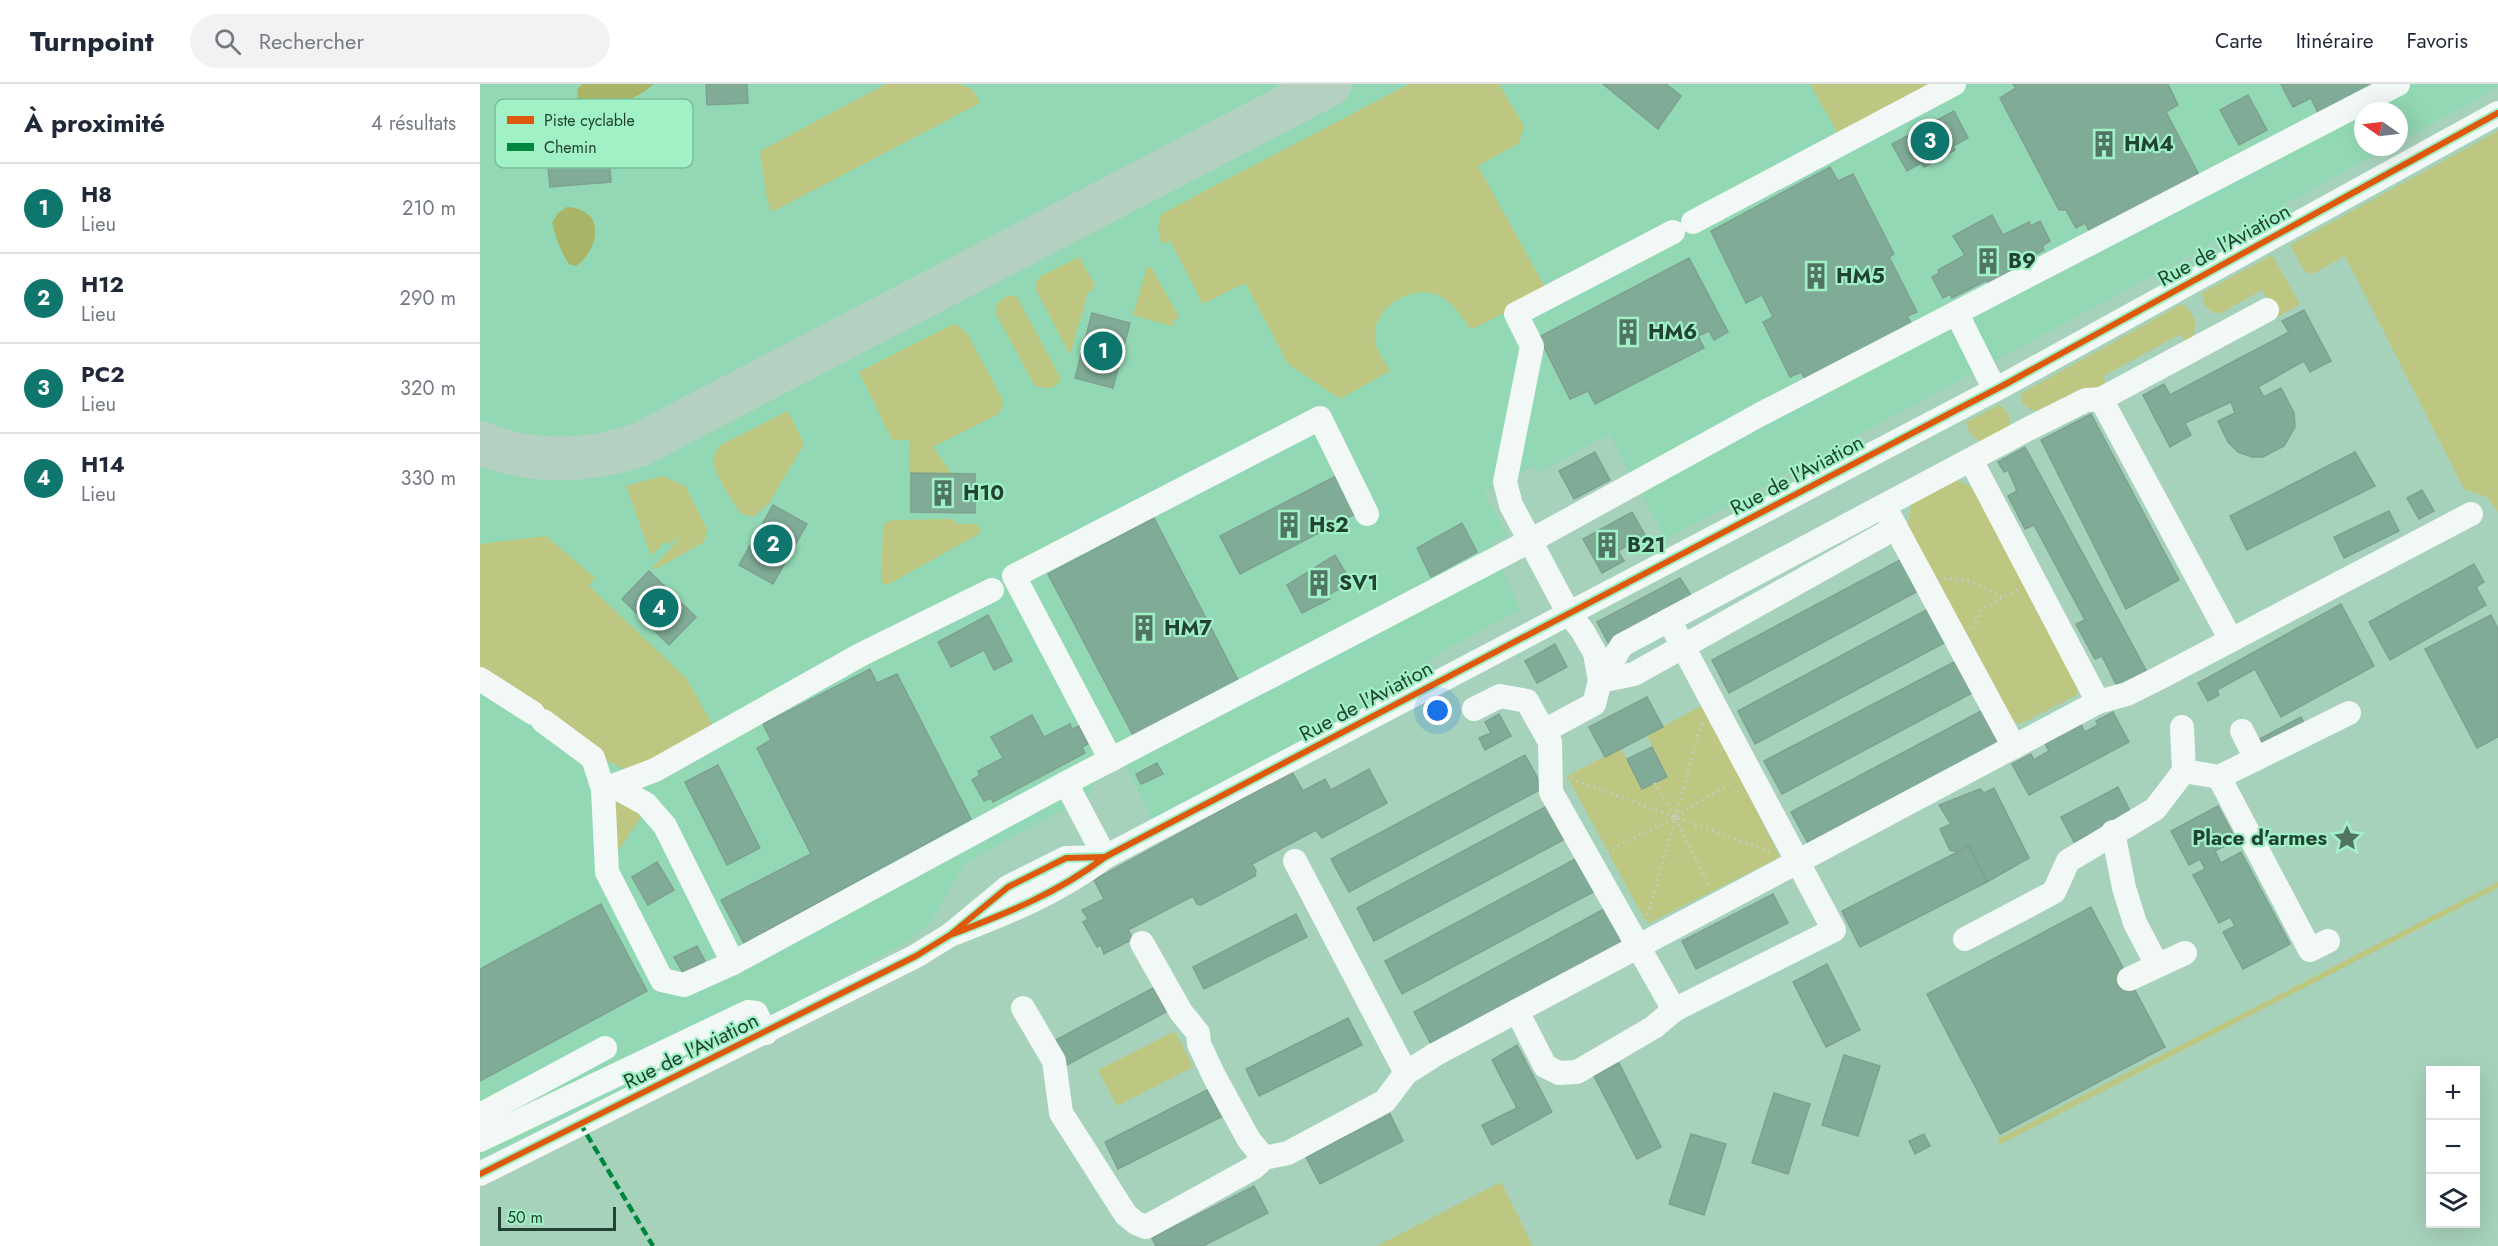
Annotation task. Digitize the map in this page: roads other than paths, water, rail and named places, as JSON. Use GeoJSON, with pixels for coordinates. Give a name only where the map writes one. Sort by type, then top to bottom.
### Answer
{"type":"FeatureCollection","features":[{"type":"Feature","properties":{"kind":"street"},"geometry":{"type":"LineString","coordinates":[[1600,681],[1594,653],[1582,630],[1569,614],[1511,505],[1505,482],[1532,346],[1516,314],[1954,84]]}},
{"type":"Feature","properties":{"kind":"street"},"geometry":{"type":"LineString","coordinates":[[480,679],[538,717],[593,758],[608,788],[607,872],[662,980],[684,985],[733,963],[1066,783],[1530,541],[1761,414],[2398,84]]}},
{"type":"Feature","properties":{"kind":"street","name":"Rue de l'Aviation"},"geometry":{"type":"LineString","coordinates":[[480,1174],[766,1033],[916,956],[950,935],[1020,909],[1060,888],[1105,856],[1995,390],[2498,113]]}},
{"type":"Feature","properties":{"kind":"street"},"geometry":{"type":"LineString","coordinates":[[1544,731],[1594,704],[1600,681],[1622,645],[2086,400],[2101,399],[2267,310]]}},
{"type":"Feature","properties":{"kind":"street"},"geometry":{"type":"LineString","coordinates":[[1957,314],[1995,390]]}},
{"type":"Feature","properties":{"kind":"street"},"geometry":{"type":"LineString","coordinates":[[2101,399],[2230,640]]}},
{"type":"Feature","properties":{"kind":"street"},"geometry":{"type":"LineString","coordinates":[[1111,760],[1014,576],[1320,418],[1367,514]]}},
{"type":"Feature","properties":{"kind":"street"},"geometry":{"type":"LineString","coordinates":[[1971,460],[2098,702]]}},
{"type":"Feature","properties":{"kind":"street"},"geometry":{"type":"LineString","coordinates":[[1884,506],[2014,747]]}},
{"type":"Feature","properties":{"kind":"street"},"geometry":{"type":"LineString","coordinates":[[1023,1008],[1054,1061],[1061,1113],[1126,1215],[1136,1224],[1146,1227],[1253,1168],[1264,1158],[1288,1153],[1385,1101],[1406,1073],[1436,1054],[2098,702],[2127,694],[2471,514]]}},
{"type":"Feature","properties":{"kind":"street"},"geometry":{"type":"LineString","coordinates":[[1600,681],[1634,674],[1895,528]]}},
{"type":"Feature","properties":{"kind":"street"},"geometry":{"type":"LineString","coordinates":[[608,788],[655,770],[862,654],[992,590]]}},
{"type":"Feature","properties":{"kind":"street"},"geometry":{"type":"LineString","coordinates":[[1517,1011],[1545,1066],[1559,1073],[1577,1072],[1654,1027],[1674,1010],[1834,930],[1669,620]]}},
{"type":"Feature","properties":{"kind":"street"},"geometry":{"type":"LineString","coordinates":[[1474,709],[1500,696],[1527,701],[1551,742],[1551,792],[1674,1010]]}},
{"type":"Feature","properties":{"kind":"street"},"geometry":{"type":"LineString","coordinates":[[2184,771],[2219,777],[2349,713]]}},
{"type":"Feature","properties":{"kind":"street"},"geometry":{"type":"LineString","coordinates":[[1965,939],[2054,892],[2068,861],[2113,832],[2155,809],[2184,771],[2182,727]]}},
{"type":"Feature","properties":{"kind":"street"},"geometry":{"type":"LineString","coordinates":[[2242,731],[2256,759]]}},
{"type":"Feature","properties":{"kind":"street"},"geometry":{"type":"LineString","coordinates":[[2219,777],[2310,950],[2328,941]]}},
{"type":"Feature","properties":{"kind":"street"},"geometry":{"type":"LineString","coordinates":[[1066,783],[1105,856]]}},
{"type":"Feature","properties":{"kind":"street"},"geometry":{"type":"LineString","coordinates":[[608,788],[646,804],[665,826],[733,963]]}},
{"type":"Feature","properties":{"kind":"street"},"geometry":{"type":"LineString","coordinates":[[2113,832],[2124,888],[2135,923],[2157,965]]}},
{"type":"Feature","properties":{"kind":"street"},"geometry":{"type":"LineString","coordinates":[[1295,861],[1406,1073]]}},
{"type":"Feature","properties":{"kind":"street"},"geometry":{"type":"LineString","coordinates":[[1142,943],[1181,1012],[1198,1033],[1199,1044],[1214,1076],[1249,1140],[1264,1158]]}},
{"type":"Feature","properties":{"kind":"street"},"geometry":{"type":"LineString","coordinates":[[2129,979],[2185,953]]}},
{"type":"Feature","properties":{"kind":"street"},"geometry":{"type":"LineString","coordinates":[[480,1140],[748,1012],[756,1013],[766,1033]]}},
{"type":"Feature","properties":{"kind":"street"},"geometry":{"type":"LineString","coordinates":[[480,1115],[604,1048]]}},
{"type":"Feature","properties":{"kind":"place","name":"PC2"},"geometry":{"type":"Point","coordinates":[1930,141]}},
{"type":"Feature","properties":{"kind":"place","name":"HM4"},"geometry":{"type":"Point","coordinates":[2104,144]}},
{"type":"Feature","properties":{"kind":"place","name":"B9"},"geometry":{"type":"Point","coordinates":[1988,261]}},
{"type":"Feature","properties":{"kind":"place","name":"HM5"},"geometry":{"type":"Point","coordinates":[1816,276]}},
{"type":"Feature","properties":{"kind":"place","name":"HM6"},"geometry":{"type":"Point","coordinates":[1628,332]}},
{"type":"Feature","properties":{"kind":"place","name":"H8"},"geometry":{"type":"Point","coordinates":[1103,351]}},
{"type":"Feature","properties":{"kind":"place","name":"H10"},"geometry":{"type":"Point","coordinates":[943,493]}},
{"type":"Feature","properties":{"kind":"place","name":"Hs2"},"geometry":{"type":"Point","coordinates":[1289,525]}},
{"type":"Feature","properties":{"kind":"place","name":"H12"},"geometry":{"type":"Point","coordinates":[773,544]}},
{"type":"Feature","properties":{"kind":"place","name":"B21"},"geometry":{"type":"Point","coordinates":[1607,545]}},
{"type":"Feature","properties":{"kind":"place","name":"SV1"},"geometry":{"type":"Point","coordinates":[1319,583]}},
{"type":"Feature","properties":{"kind":"place","name":"H14"},"geometry":{"type":"Point","coordinates":[659,608]}},
{"type":"Feature","properties":{"kind":"place","name":"HM7"},"geometry":{"type":"Point","coordinates":[1144,628]}},
{"type":"Feature","properties":{"kind":"place","name":"Place d'armes"},"geometry":{"type":"Point","coordinates":[2347,838]}}]}
